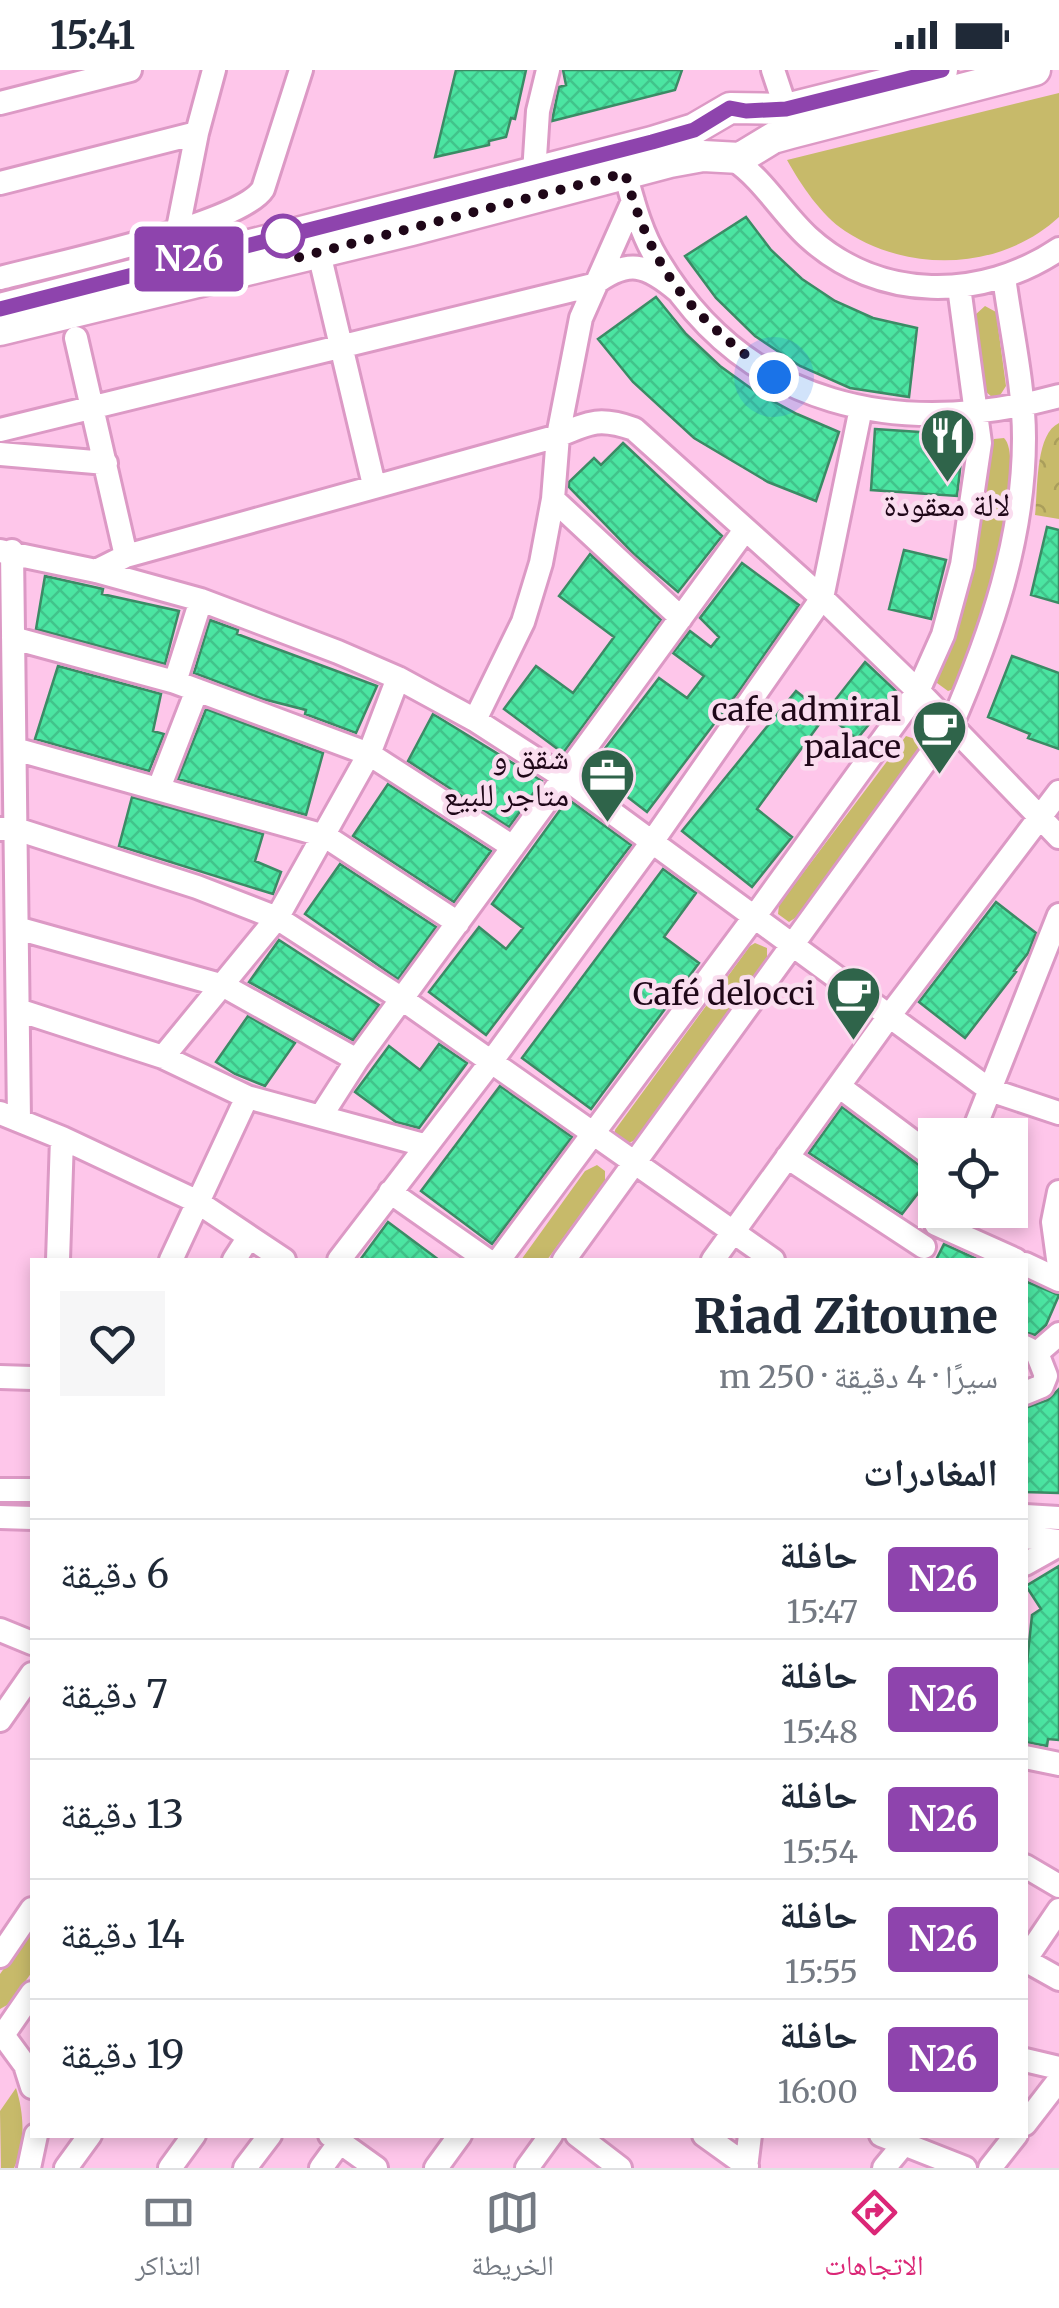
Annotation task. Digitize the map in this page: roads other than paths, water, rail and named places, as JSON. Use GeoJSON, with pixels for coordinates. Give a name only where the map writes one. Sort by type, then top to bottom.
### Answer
{"type":"FeatureCollection","features":[{"type":"Feature","properties":{"kind":"main road"},"geometry":{"type":"LineString","coordinates":[[0,309],[694,130],[730,108],[786,109],[942,70]]}},
{"type":"Feature","properties":{"kind":"main road"},"geometry":{"type":"LineString","coordinates":[[0,330],[319,253],[629,187],[703,156],[745,159],[792,133],[1036,70]]}},
{"type":"Feature","properties":{"kind":"main road"},"geometry":{"type":"LineString","coordinates":[[745,159],[760,132],[753,116],[746,111]]}},
{"type":"Feature","properties":{"kind":"main road"},"geometry":{"type":"LineString","coordinates":[[715,116],[709,131],[718,153],[745,159]]}},
{"type":"Feature","properties":{"kind":"street"},"geometry":{"type":"LineString","coordinates":[[0,103],[46,81],[130,70]]}},
{"type":"Feature","properties":{"kind":"street"},"geometry":{"type":"LineString","coordinates":[[171,264],[214,70]]}},
{"type":"Feature","properties":{"kind":"street"},"geometry":{"type":"LineString","coordinates":[[0,278],[176,231],[241,208],[258,197],[301,70]]}},
{"type":"Feature","properties":{"kind":"street"},"geometry":{"type":"LineString","coordinates":[[534,173],[538,111],[548,70]]}},
{"type":"Feature","properties":{"kind":"street"},"geometry":{"type":"LineString","coordinates":[[773,70],[786,109]]}},
{"type":"Feature","properties":{"kind":"street"},"geometry":{"type":"LineString","coordinates":[[0,183],[198,133]]}},
{"type":"Feature","properties":{"kind":"street"},"geometry":{"type":"LineString","coordinates":[[745,159],[796,225],[843,262],[899,284],[959,288],[1004,278],[1059,250]]}},
{"type":"Feature","properties":{"kind":"street"},"geometry":{"type":"LineString","coordinates":[[476,720],[523,622],[541,563],[553,499],[558,436],[581,318],[629,187]]}},
{"type":"Feature","properties":{"kind":"street"},"geometry":{"type":"LineString","coordinates":[[629,187],[656,258],[678,291],[702,319],[774,377],[805,393],[862,408],[930,414],[1021,406],[1059,396]]}},
{"type":"Feature","properties":{"kind":"street"},"geometry":{"type":"LineString","coordinates":[[319,253],[374,486]]}},
{"type":"Feature","properties":{"kind":"street"},"geometry":{"type":"LineString","coordinates":[[0,430],[593,285],[608,273],[637,267],[652,271],[678,291]]}},
{"type":"Feature","properties":{"kind":"street"},"geometry":{"type":"LineString","coordinates":[[565,1258],[951,726],[986,644],[1007,574],[1019,501],[1024,437],[1004,278]]}},
{"type":"Feature","properties":{"kind":"street"},"geometry":{"type":"LineString","coordinates":[[500,1258],[756,916],[918,691],[943,634],[962,565],[980,443],[959,288]]}},
{"type":"Feature","properties":{"kind":"street"},"geometry":{"type":"LineString","coordinates":[[76,338],[126,556]]}},
{"type":"Feature","properties":{"kind":"street"},"geometry":{"type":"LineString","coordinates":[[340,1258],[652,842],[822,598],[862,408]]}},
{"type":"Feature","properties":{"kind":"street"},"geometry":{"type":"LineString","coordinates":[[96,571],[126,556],[558,436],[594,420],[616,422],[634,429],[822,598],[1059,838]]}},
{"type":"Feature","properties":{"kind":"street"},"geometry":{"type":"LineString","coordinates":[[0,454],[106,463]]}},
{"type":"Feature","properties":{"kind":"street"},"geometry":{"type":"LineString","coordinates":[[553,499],[682,618]]}},
{"type":"Feature","properties":{"kind":"street"},"geometry":{"type":"LineString","coordinates":[[321,1116],[357,1060],[746,530]]}},
{"type":"Feature","properties":{"kind":"street"},"geometry":{"type":"LineString","coordinates":[[281,1258],[196,1202],[10,1116],[18,1010],[17,928],[8,829],[15,749],[13,638],[6,551],[201,600],[398,678],[476,720],[565,778],[990,1090],[1059,1113]]}},
{"type":"Feature","properties":{"kind":"street"},"geometry":{"type":"LineString","coordinates":[[174,682],[201,600]]}},
{"type":"Feature","properties":{"kind":"street"},"geometry":{"type":"LineString","coordinates":[[13,638],[174,682],[369,754],[513,847]]}},
{"type":"Feature","properties":{"kind":"street"},"geometry":{"type":"LineString","coordinates":[[163,1057],[277,918],[369,754],[398,678]]}},
{"type":"Feature","properties":{"kind":"street"},"geometry":{"type":"LineString","coordinates":[[159,788],[197,690]]}},
{"type":"Feature","properties":{"kind":"street"},"geometry":{"type":"LineString","coordinates":[[15,749],[325,836],[458,922]]}},
{"type":"Feature","properties":{"kind":"street"},"geometry":{"type":"LineString","coordinates":[[715,1258],[890,1015],[1059,792]]}},
{"type":"Feature","properties":{"kind":"street"},"geometry":{"type":"LineString","coordinates":[[8,829],[196,887],[277,918],[402,998],[770,1258]]}},
{"type":"Feature","properties":{"kind":"street"},"geometry":{"type":"LineString","coordinates":[[979,1118],[1059,914]]}},
{"type":"Feature","properties":{"kind":"street"},"geometry":{"type":"LineString","coordinates":[[17,928],[224,986],[357,1060]]}},
{"type":"Feature","properties":{"kind":"street"},"geometry":{"type":"LineString","coordinates":[[18,1010],[163,1057],[247,1098],[424,1145]]}},
{"type":"Feature","properties":{"kind":"street"},"geometry":{"type":"LineString","coordinates":[[840,1087],[918,1145]]}},
{"type":"Feature","properties":{"kind":"street"},"geometry":{"type":"LineString","coordinates":[[172,1258],[247,1098]]}},
{"type":"Feature","properties":{"kind":"street"},"geometry":{"type":"LineString","coordinates":[[58,1258],[62,1138]]}},
{"type":"Feature","properties":{"kind":"street"},"geometry":{"type":"LineString","coordinates":[[787,1157],[921,1253],[934,1228]]}},
{"type":"Feature","properties":{"kind":"street"},"geometry":{"type":"LineString","coordinates":[[390,1192],[484,1258]]}},
{"type":"Feature","properties":{"kind":"street"},"geometry":{"type":"LineString","coordinates":[[1059,1192],[1052,1222],[1059,1266]]}},
{"type":"Feature","properties":{"kind":"street"},"geometry":{"type":"LineString","coordinates":[[959,1228],[1012,1258]]}},
{"type":"Feature","properties":{"kind":"street"},"geometry":{"type":"LineString","coordinates":[[235,1258],[249,1237]]}},
{"type":"Feature","properties":{"kind":"street"},"geometry":{"type":"LineString","coordinates":[[1028,1265],[1059,1280]]}},
{"type":"Feature","properties":{"kind":"street"},"geometry":{"type":"LineString","coordinates":[[1028,1392],[1046,1380],[1031,1350],[1059,1334]]}},
{"type":"Feature","properties":{"kind":"street"},"geometry":{"type":"LineString","coordinates":[[0,1377],[30,1378]]}},
{"type":"Feature","properties":{"kind":"street"},"geometry":{"type":"LineString","coordinates":[[0,1490],[30,1490]]}},
{"type":"Feature","properties":{"kind":"street"},"geometry":{"type":"LineString","coordinates":[[1028,1516],[1059,1518]]}},
{"type":"Feature","properties":{"kind":"street"},"geometry":{"type":"LineString","coordinates":[[0,1517],[30,1518]]}},
{"type":"Feature","properties":{"kind":"street"},"geometry":{"type":"LineString","coordinates":[[1028,1538],[1059,1543]]}},
{"type":"Feature","properties":{"kind":"street"},"geometry":{"type":"LineString","coordinates":[[1028,1562],[1059,1543]]}},
{"type":"Feature","properties":{"kind":"street"},"geometry":{"type":"LineString","coordinates":[[0,1630],[30,1643]]}},
{"type":"Feature","properties":{"kind":"street"},"geometry":{"type":"LineString","coordinates":[[0,1720],[30,1677]]}},
{"type":"Feature","properties":{"kind":"street"},"geometry":{"type":"LineString","coordinates":[[1028,1758],[1059,1764]]}},
{"type":"Feature","properties":{"kind":"street"},"geometry":{"type":"LineString","coordinates":[[1028,1868],[1059,1886]]}},
{"type":"Feature","properties":{"kind":"street"},"geometry":{"type":"LineString","coordinates":[[1028,1956],[1059,1910]]}},
{"type":"Feature","properties":{"kind":"street"},"geometry":{"type":"LineString","coordinates":[[0,1956],[30,1912]]}},
{"type":"Feature","properties":{"kind":"street"},"geometry":{"type":"LineString","coordinates":[[1028,1962],[1059,1980]]}},
{"type":"Feature","properties":{"kind":"street"},"geometry":{"type":"LineString","coordinates":[[30,1996],[2,2033],[30,2082]]}},
{"type":"Feature","properties":{"kind":"street"},"geometry":{"type":"LineString","coordinates":[[1028,2061],[1059,2068]]}},
{"type":"Feature","properties":{"kind":"street"},"geometry":{"type":"LineString","coordinates":[[1028,2120],[1059,2080]]}},
{"type":"Feature","properties":{"kind":"street"},"geometry":{"type":"LineString","coordinates":[[29,2168],[35,2138]]}},
{"type":"Feature","properties":{"kind":"street"},"geometry":{"type":"LineString","coordinates":[[66,2168],[88,2138]]}},
{"type":"Feature","properties":{"kind":"street"},"geometry":{"type":"LineString","coordinates":[[170,2168],[192,2138]]}},
{"type":"Feature","properties":{"kind":"street"},"geometry":{"type":"LineString","coordinates":[[245,2168],[268,2138]]}},
{"type":"Feature","properties":{"kind":"street"},"geometry":{"type":"LineString","coordinates":[[436,2168],[454,2138]]}},
{"type":"Feature","properties":{"kind":"street"},"geometry":{"type":"LineString","coordinates":[[526,2168],[549,2138]]}},
{"type":"Feature","properties":{"kind":"street"},"geometry":{"type":"LineString","coordinates":[[581,2138],[616,2167]]}},
{"type":"Feature","properties":{"kind":"street"},"geometry":{"type":"LineString","coordinates":[[708,2138],[746,2167]]}},
{"type":"Feature","properties":{"kind":"street"},"geometry":{"type":"LineString","coordinates":[[746,2167],[750,2138]]}},
{"type":"Feature","properties":{"kind":"street"},"geometry":{"type":"LineString","coordinates":[[888,2138],[965,2168]]}},
{"type":"Feature","properties":{"kind":"street"},"geometry":{"type":"LineString","coordinates":[[990,2168],[1014,2138]]}},
{"type":"Feature","properties":{"kind":"street"},"geometry":{"type":"LineString","coordinates":[[321,2168],[335,2139],[376,2168]]}},
{"type":"Feature","properties":{"kind":"street"},"geometry":{"type":"LineString","coordinates":[[884,2168],[903,2145]]}},
{"type":"Feature","properties":{"kind":"place","name":"لالة معقودة"},"geometry":{"type":"Point","coordinates":[947,485]}},
{"type":"Feature","properties":{"kind":"place","name":"cafe admiral palace"},"geometry":{"type":"Point","coordinates":[940,777]}},
{"type":"Feature","properties":{"kind":"place","name":"شقق و متاجر للبيع"},"geometry":{"type":"Point","coordinates":[608,825]}},
{"type":"Feature","properties":{"kind":"place","name":"Café delocci"},"geometry":{"type":"Point","coordinates":[854,1043]}}]}
